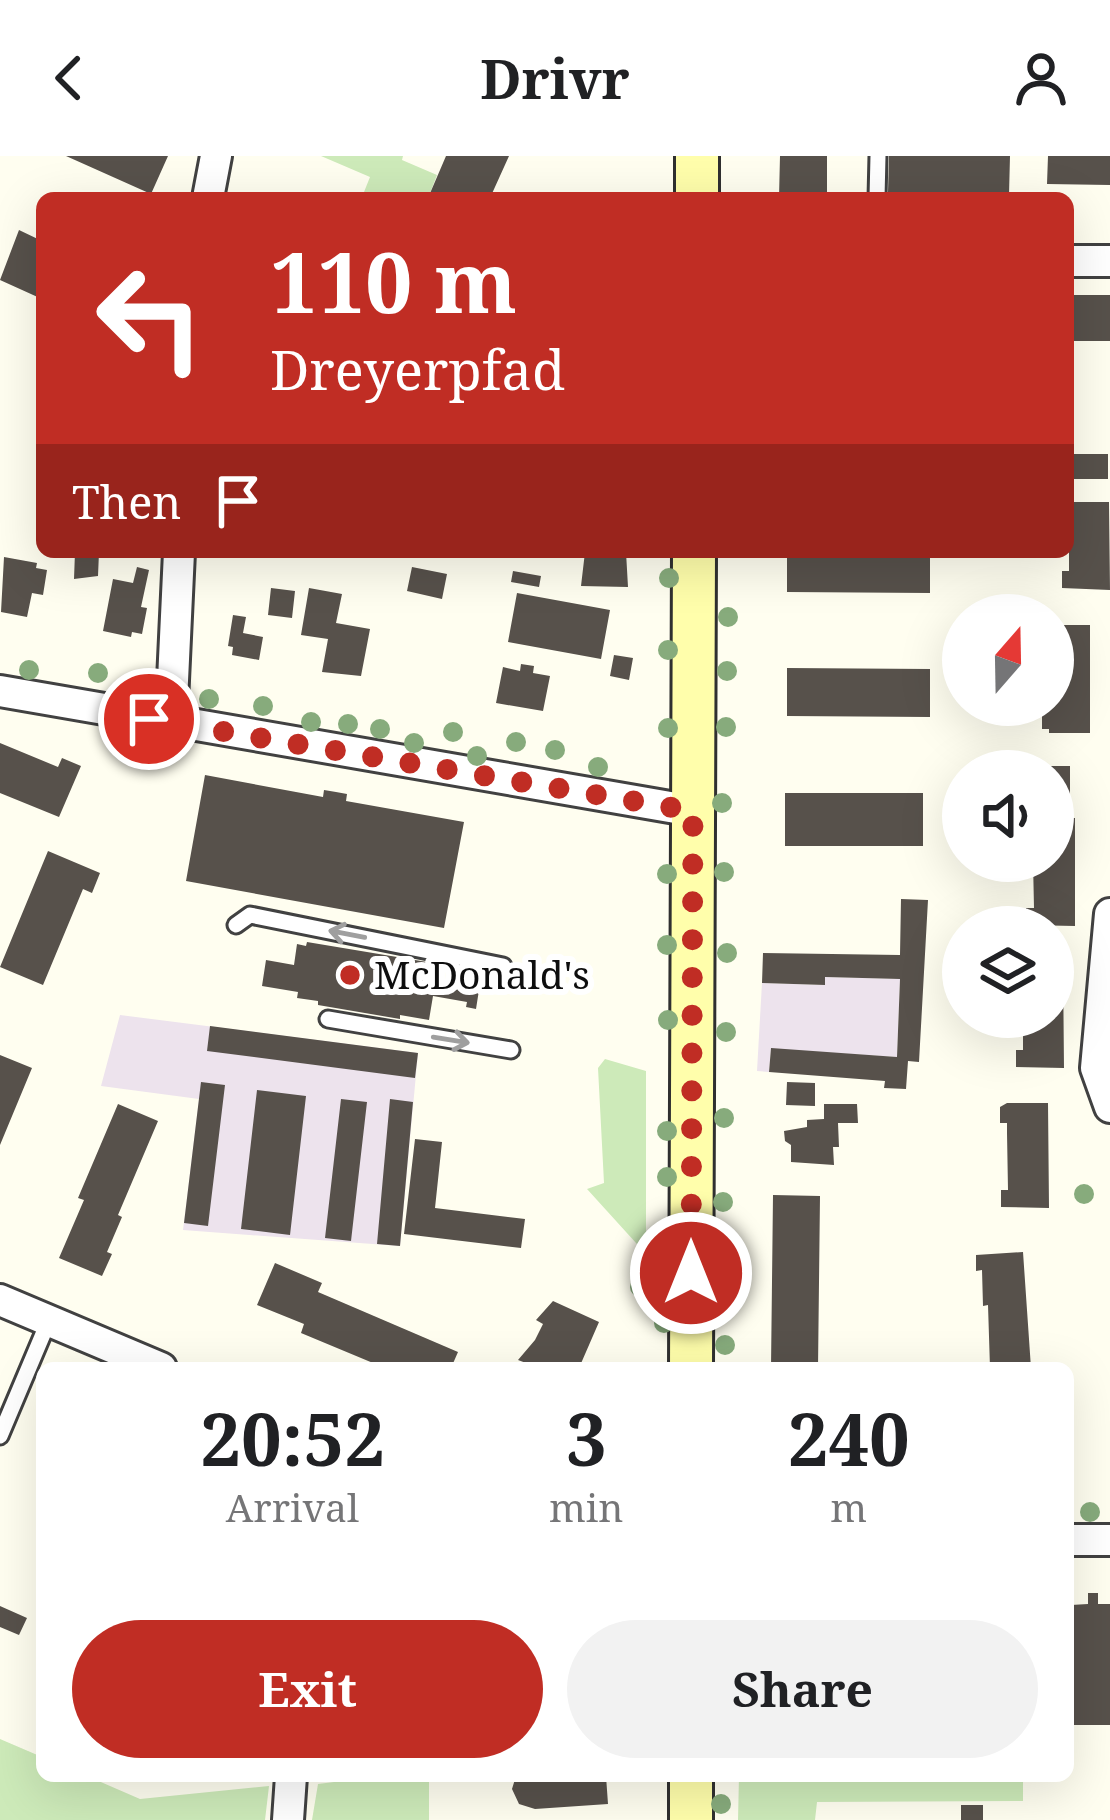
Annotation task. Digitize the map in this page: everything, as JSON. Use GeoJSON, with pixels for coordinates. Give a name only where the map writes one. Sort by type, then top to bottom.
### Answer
{"type":"FeatureCollection","features":[{"type":"Feature","properties":{"kind":"main road"},"geometry":{"type":"LineString","coordinates":[[698,156],[698,192]]}},
{"type":"Feature","properties":{"kind":"main road"},"geometry":{"type":"LineString","coordinates":[[691,1362],[694,558]]}},
{"type":"Feature","properties":{"kind":"main road"},"geometry":{"type":"LineString","coordinates":[[691,1782],[691,1820]]}},
{"type":"Feature","properties":{"kind":"street"},"geometry":{"type":"LineString","coordinates":[[209,192],[216,156]]}},
{"type":"Feature","properties":{"kind":"street"},"geometry":{"type":"LineString","coordinates":[[1074,261],[1110,261]]}},
{"type":"Feature","properties":{"kind":"street"},"geometry":{"type":"LineString","coordinates":[[171,723],[179,558]]}},
{"type":"Feature","properties":{"kind":"street"},"geometry":{"type":"LineString","coordinates":[[0,691],[693,811]]}},
{"type":"Feature","properties":{"kind":"street"},"geometry":{"type":"LineString","coordinates":[[1110,914],[1096,1068],[1110,1107]]}},
{"type":"Feature","properties":{"kind":"street"},"geometry":{"type":"LineString","coordinates":[[0,1300],[147,1362]]}},
{"type":"Feature","properties":{"kind":"street"},"geometry":{"type":"LineString","coordinates":[[1074,1540],[1110,1540]]}},
{"type":"Feature","properties":{"kind":"street"},"geometry":{"type":"LineString","coordinates":[[288,1820],[291,1782]]}},
{"type":"Feature","properties":{"kind":"lane"},"geometry":{"type":"LineString","coordinates":[[877,192],[878,156]]}},
{"type":"Feature","properties":{"kind":"lane"},"geometry":{"type":"LineString","coordinates":[[236,925],[250,915],[503,966]]}},
{"type":"Feature","properties":{"kind":"lane"},"geometry":{"type":"LineString","coordinates":[[328,1019],[511,1049]]}},
{"type":"Feature","properties":{"kind":"lane"},"geometry":{"type":"LineString","coordinates":[[0,1436],[49,1320]]}},
{"type":"Feature","properties":{"kind":"shaded area"},"geometry":{"type":"Polygon","coordinates":[[[825,977],[900,979],[897,1057],[771,1049],[769,1072],[757,1071],[762,983],[824,985],[825,977]]]}},
{"type":"Feature","properties":{"kind":"shaded area"},"geometry":{"type":"Polygon","coordinates":[[[120,1015],[418,1053],[400,1246],[183,1230],[199,1099],[101,1086],[120,1015]]]}},
{"type":"Feature","properties":{"kind":"green space"},"geometry":{"type":"Polygon","coordinates":[[[321,156],[403,156],[402,160],[437,175],[430,192],[364,192],[370,177],[321,156]]]}},
{"type":"Feature","properties":{"kind":"green space"},"geometry":{"type":"Polygon","coordinates":[[[605,1059],[646,1071],[646,1254],[587,1189],[604,1183],[598,1068],[605,1059]]]}},
{"type":"Feature","properties":{"kind":"green space"},"geometry":{"type":"Polygon","coordinates":[[[0,1739],[36,1754],[36,1782],[101,1782],[140,1799],[269,1786],[265,1820],[0,1820],[0,1739]]]}},
{"type":"Feature","properties":{"kind":"green space"},"geometry":{"type":"Polygon","coordinates":[[[429,1782],[429,1820],[312,1820],[318,1784],[429,1782]]]}},
{"type":"Feature","properties":{"kind":"green space"},"geometry":{"type":"Polygon","coordinates":[[[739,1782],[1023,1782],[1023,1801],[817,1802],[815,1820],[738,1820],[739,1782]]]}},
{"type":"Feature","properties":{"kind":"building"},"geometry":{"type":"Polygon","coordinates":[[[66,156],[168,156],[152,192],[66,156]]]}},
{"type":"Feature","properties":{"kind":"building"},"geometry":{"type":"Polygon","coordinates":[[[446,156],[509,156],[493,192],[431,192],[446,156]]]}},
{"type":"Feature","properties":{"kind":"building"},"geometry":{"type":"Polygon","coordinates":[[[780,156],[827,156],[827,192],[779,192],[780,156]]]}},
{"type":"Feature","properties":{"kind":"building"},"geometry":{"type":"Polygon","coordinates":[[[889,156],[1010,156],[1009,192],[888,192],[889,156]]]}},
{"type":"Feature","properties":{"kind":"building"},"geometry":{"type":"Polygon","coordinates":[[[1048,156],[1110,156],[1110,185],[1047,184],[1048,156]]]}},
{"type":"Feature","properties":{"kind":"building"},"geometry":{"type":"Polygon","coordinates":[[[19,230],[36,238],[36,296],[0,280],[19,230]]]}},
{"type":"Feature","properties":{"kind":"building"},"geometry":{"type":"Polygon","coordinates":[[[1074,295],[1110,295],[1110,341],[1074,341],[1074,295]]]}},
{"type":"Feature","properties":{"kind":"building"},"geometry":{"type":"Polygon","coordinates":[[[1074,454],[1108,454],[1108,479],[1074,479],[1074,454]]]}},
{"type":"Feature","properties":{"kind":"building"},"geometry":{"type":"Polygon","coordinates":[[[1074,502],[1109,502],[1110,590],[1062,588],[1062,571],[1069,571],[1069,558],[1074,558],[1074,502]]]}},
{"type":"Feature","properties":{"kind":"building"},"geometry":{"type":"Polygon","coordinates":[[[4,557],[37,563],[36,568],[47,570],[43,595],[32,593],[27,617],[1,612],[4,557]]]}},
{"type":"Feature","properties":{"kind":"building"},"geometry":{"type":"Polygon","coordinates":[[[75,558],[99,558],[98,576],[74,579],[75,558]]]}},
{"type":"Feature","properties":{"kind":"building"},"geometry":{"type":"Polygon","coordinates":[[[584,558],[626,558],[628,587],[581,586],[584,558]]]}},
{"type":"Feature","properties":{"kind":"building"},"geometry":{"type":"Polygon","coordinates":[[[787,558],[930,558],[930,593],[787,592],[787,558]]]}},
{"type":"Feature","properties":{"kind":"building"},"geometry":{"type":"Polygon","coordinates":[[[137,567],[149,570],[141,607],[147,608],[142,634],[132,632],[131,637],[103,631],[113,579],[133,583],[137,567]]]}},
{"type":"Feature","properties":{"kind":"building"},"geometry":{"type":"Polygon","coordinates":[[[412,567],[447,574],[442,599],[407,591],[412,567]]]}},
{"type":"Feature","properties":{"kind":"building"},"geometry":{"type":"Polygon","coordinates":[[[513,571],[541,576],[539,587],[511,582],[513,571]]]}},
{"type":"Feature","properties":{"kind":"building"},"geometry":{"type":"Polygon","coordinates":[[[271,588],[295,591],[292,618],[268,615],[271,588]]]}},
{"type":"Feature","properties":{"kind":"building"},"geometry":{"type":"Polygon","coordinates":[[[309,588],[342,594],[336,623],[370,629],[361,676],[322,672],[328,639],[301,635],[309,588]]]}},
{"type":"Feature","properties":{"kind":"building"},"geometry":{"type":"Polygon","coordinates":[[[517,593],[610,610],[601,659],[508,642],[517,593]]]}},
{"type":"Feature","properties":{"kind":"building"},"geometry":{"type":"Polygon","coordinates":[[[233,615],[246,617],[243,633],[263,637],[259,660],[232,655],[233,647],[228,646],[233,615]]]}},
{"type":"Feature","properties":{"kind":"building"},"geometry":{"type":"Polygon","coordinates":[[[1074,625],[1090,625],[1090,733],[1042,729],[1074,726],[1074,625]]]}},
{"type":"Feature","properties":{"kind":"building"},"geometry":{"type":"Polygon","coordinates":[[[614,655],[633,658],[629,680],[610,676],[614,655]]]}},
{"type":"Feature","properties":{"kind":"building"},"geometry":{"type":"Polygon","coordinates":[[[521,664],[534,666],[533,673],[550,676],[543,711],[496,703],[503,667],[520,671],[521,664]]]}},
{"type":"Feature","properties":{"kind":"building"},"geometry":{"type":"Polygon","coordinates":[[[787,668],[930,669],[930,717],[787,716],[787,668]]]}},
{"type":"Feature","properties":{"kind":"building"},"geometry":{"type":"Polygon","coordinates":[[[0,743],[58,767],[62,758],[81,766],[59,817],[0,793],[0,743]]]}},
{"type":"Feature","properties":{"kind":"building"},"geometry":{"type":"Polygon","coordinates":[[[205,775],[323,797],[324,790],[336,792],[347,794],[346,801],[464,822],[444,928],[186,881],[205,775]]]}},
{"type":"Feature","properties":{"kind":"building"},"geometry":{"type":"Polygon","coordinates":[[[785,793],[923,793],[923,846],[785,846],[785,793]]]}},
{"type":"Feature","properties":{"kind":"building"},"geometry":{"type":"Polygon","coordinates":[[[1075,818],[1075,926],[1074,906],[1034,906],[1033,882],[1074,882],[1075,818]]]}},
{"type":"Feature","properties":{"kind":"building"},"geometry":{"type":"Polygon","coordinates":[[[48,851],[100,873],[92,893],[83,889],[43,985],[0,967],[48,851]]]}},
{"type":"Feature","properties":{"kind":"building"},"geometry":{"type":"Polygon","coordinates":[[[901,899],[928,900],[919,1062],[908,1061],[906,1089],[884,1088],[885,1081],[769,1072],[771,1048],[897,1057],[900,979],[825,977],[825,985],[762,983],[763,953],[900,955],[901,899]]]}},
{"type":"Feature","properties":{"kind":"building","name":"McDonald's"},"geometry":{"type":"Polygon","coordinates":[[[307,942],[439,964],[435,986],[479,990],[476,1009],[466,1007],[467,1002],[433,996],[429,1020],[400,1015],[400,1019],[318,1005],[318,1001],[297,998],[298,992],[262,986],[266,960],[294,965],[297,944],[306,946],[307,942]]]}},
{"type":"Feature","properties":{"kind":"building"},"geometry":{"type":"Polygon","coordinates":[[[210,1026],[418,1053],[415,1078],[207,1051],[210,1026]]]}},
{"type":"Feature","properties":{"kind":"building"},"geometry":{"type":"Polygon","coordinates":[[[1023,1038],[1064,1038],[1064,1068],[1016,1067],[1016,1050],[1023,1050],[1023,1038]]]}},
{"type":"Feature","properties":{"kind":"building"},"geometry":{"type":"Polygon","coordinates":[[[0,1055],[32,1068],[0,1145],[0,1055]]]}},
{"type":"Feature","properties":{"kind":"building"},"geometry":{"type":"Polygon","coordinates":[[[201,1082],[225,1085],[208,1226],[184,1223],[201,1082]]]}},
{"type":"Feature","properties":{"kind":"building"},"geometry":{"type":"Polygon","coordinates":[[[787,1082],[815,1083],[815,1106],[786,1105],[787,1082]]]}},
{"type":"Feature","properties":{"kind":"building"},"geometry":{"type":"Polygon","coordinates":[[[257,1090],[306,1096],[290,1235],[241,1229],[257,1090]]]}},
{"type":"Feature","properties":{"kind":"building"},"geometry":{"type":"Polygon","coordinates":[[[341,1099],[367,1102],[351,1241],[325,1238],[341,1099]]]}},
{"type":"Feature","properties":{"kind":"building"},"geometry":{"type":"Polygon","coordinates":[[[390,1099],[413,1102],[400,1246],[377,1244],[390,1099]]]}},
{"type":"Feature","properties":{"kind":"building"},"geometry":{"type":"Polygon","coordinates":[[[1048,1103],[1049,1208],[1001,1207],[1001,1190],[1008,1190],[1007,1123],[1000,1123],[1000,1107],[1048,1103]]]}},
{"type":"Feature","properties":{"kind":"building"},"geometry":{"type":"Polygon","coordinates":[[[118,1104],[158,1121],[118,1215],[122,1217],[102,1276],[59,1258],[84,1200],[78,1198],[118,1104]]]}},
{"type":"Feature","properties":{"kind":"building"},"geometry":{"type":"Polygon","coordinates":[[[824,1104],[857,1104],[858,1123],[838,1123],[834,1165],[791,1162],[791,1145],[784,1131],[807,1127],[807,1120],[824,1119],[824,1104]]]}},
{"type":"Feature","properties":{"kind":"building"},"geometry":{"type":"Polygon","coordinates":[[[415,1139],[442,1142],[435,1208],[525,1219],[521,1248],[404,1234],[415,1139]]]}},
{"type":"Feature","properties":{"kind":"building"},"geometry":{"type":"Polygon","coordinates":[[[773,1195],[820,1196],[818,1362],[771,1362],[773,1195]]]}},
{"type":"Feature","properties":{"kind":"building"},"geometry":{"type":"Polygon","coordinates":[[[1023,1252],[1031,1362],[990,1362],[988,1305],[983,1306],[982,1270],[976,1271],[976,1255],[1023,1252]]]}},
{"type":"Feature","properties":{"kind":"building"},"geometry":{"type":"Polygon","coordinates":[[[275,1263],[322,1283],[318,1292],[458,1352],[454,1362],[371,1362],[301,1333],[304,1324],[257,1305],[275,1263]]]}},
{"type":"Feature","properties":{"kind":"building"},"geometry":{"type":"Polygon","coordinates":[[[553,1301],[599,1322],[582,1362],[523,1362],[518,1360],[543,1324],[536,1320],[553,1301]]]}},
{"type":"Feature","properties":{"kind":"building"},"geometry":{"type":"Polygon","coordinates":[[[1088,1593],[1098,1593],[1098,1604],[1110,1604],[1110,1725],[1074,1725],[1074,1605],[1088,1604],[1088,1593]]]}},
{"type":"Feature","properties":{"kind":"building"},"geometry":{"type":"Polygon","coordinates":[[[0,1606],[27,1618],[19,1635],[0,1627],[0,1606]]]}},
{"type":"Feature","properties":{"kind":"building"},"geometry":{"type":"Polygon","coordinates":[[[514,1782],[606,1782],[608,1804],[535,1809],[519,1804],[512,1789],[514,1782]]]}},
{"type":"Feature","properties":{"kind":"building"},"geometry":{"type":"Polygon","coordinates":[[[961,1805],[983,1805],[983,1820],[961,1820],[961,1805]]]}},
{"type":"Feature","properties":{"kind":"place","name":"McDonald's"},"geometry":{"type":"Point","coordinates":[350,975]}},
{"type":"Feature","properties":{"kind":"route"},"geometry":{"type":"LineString","coordinates":[[149,719],[693,811],[691,1273]]}}]}
